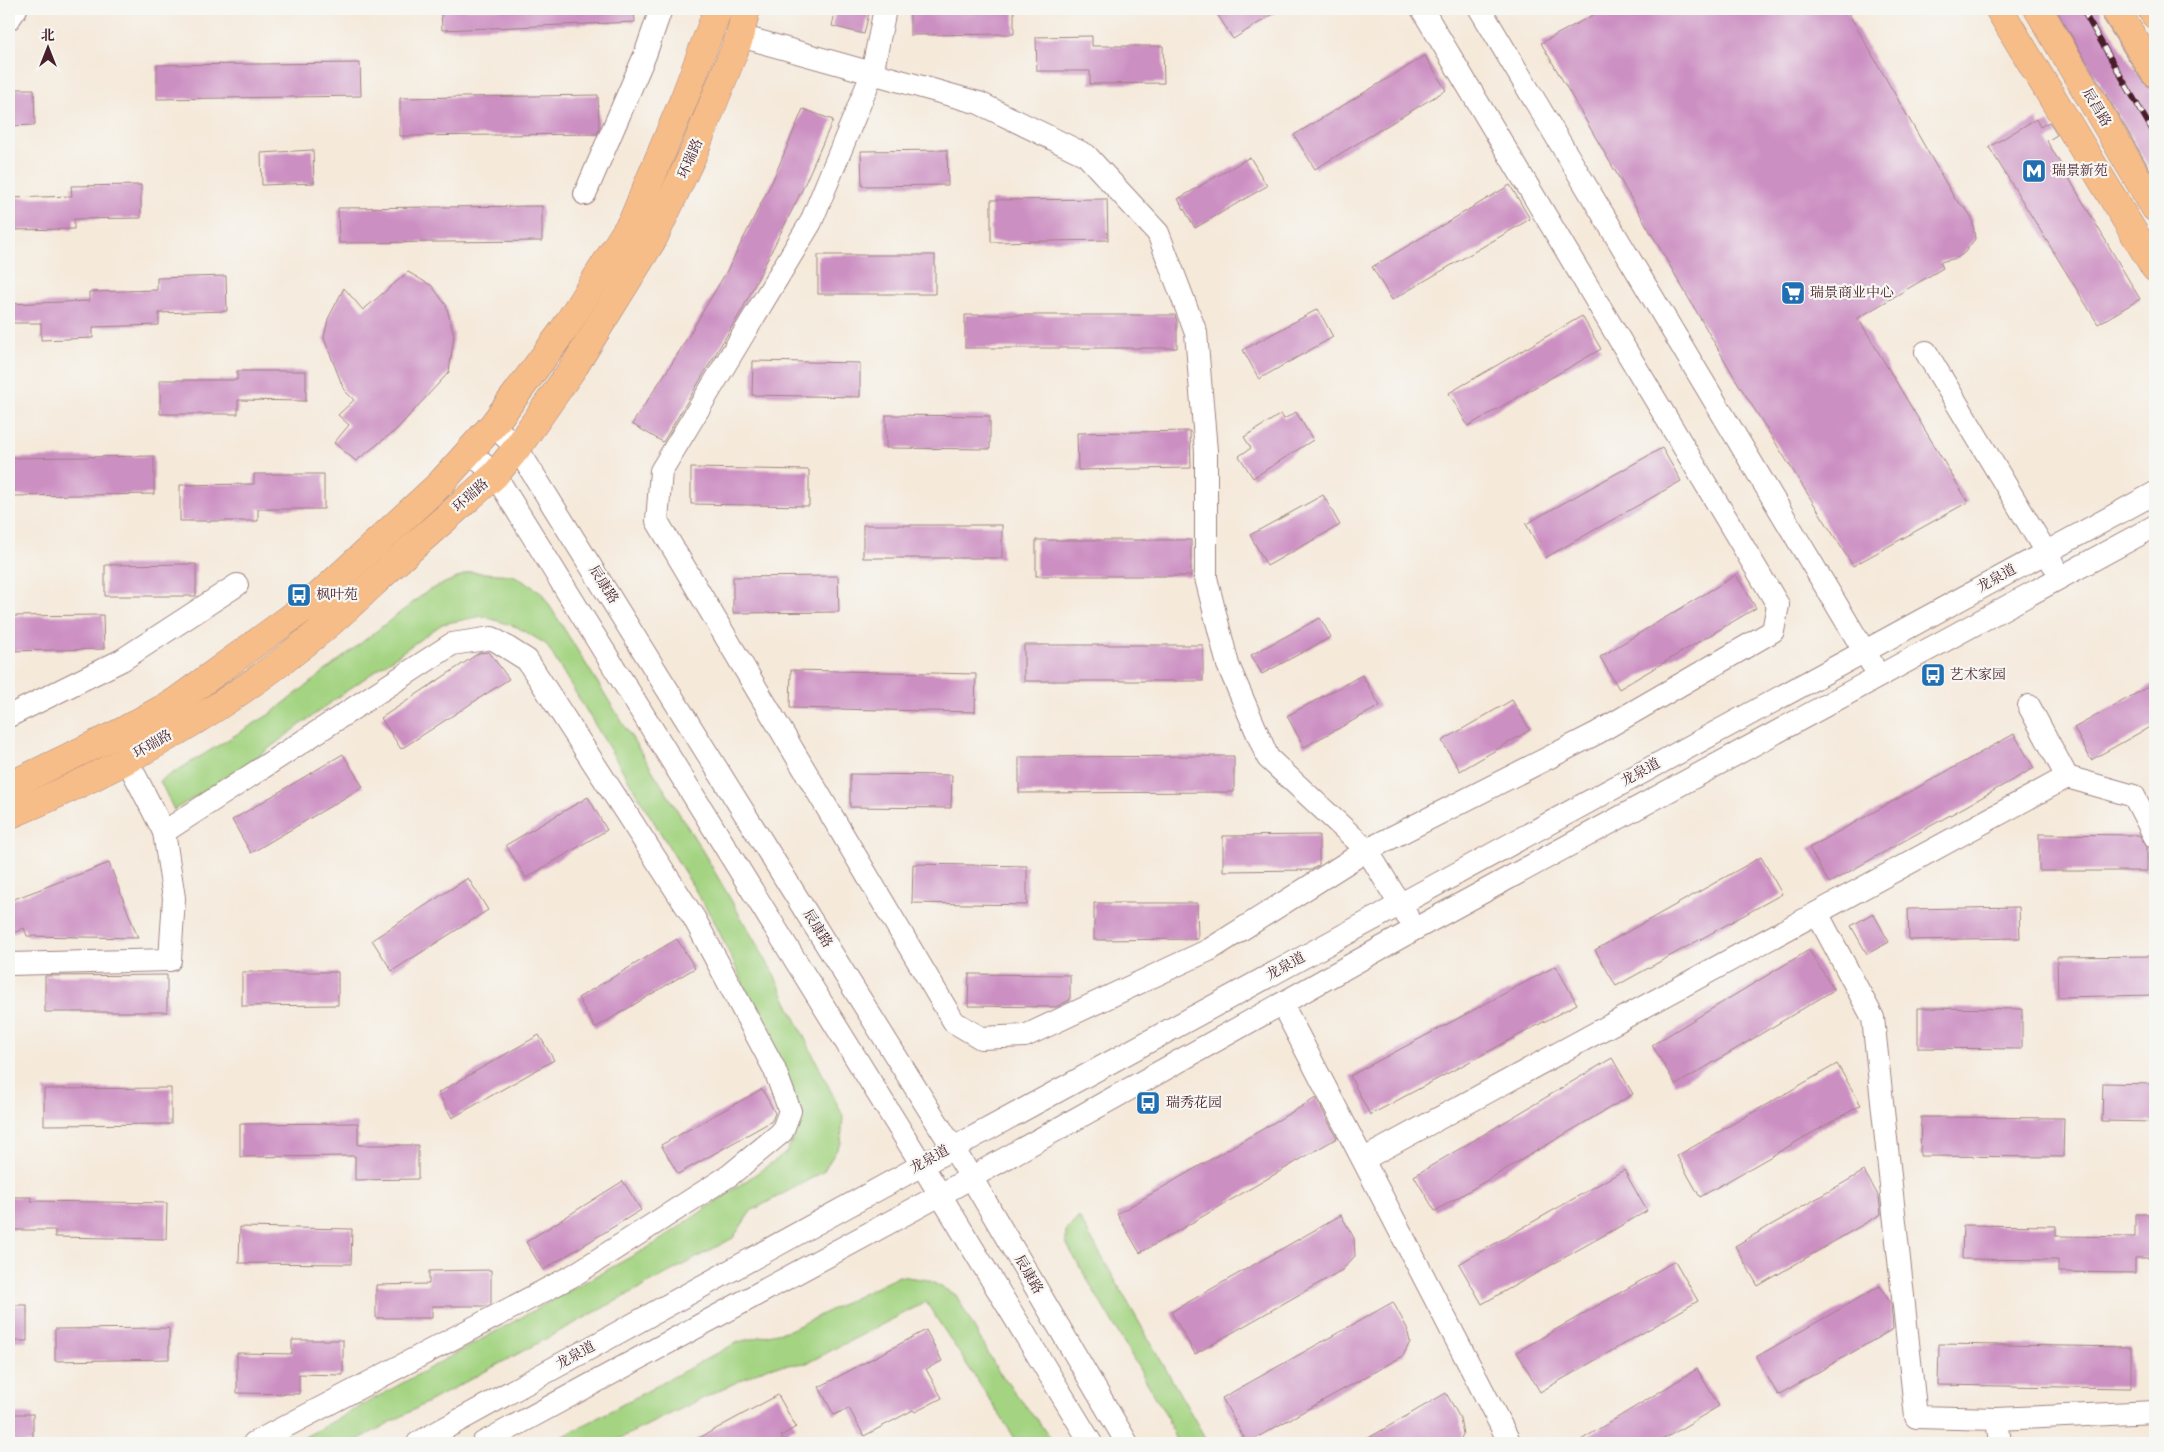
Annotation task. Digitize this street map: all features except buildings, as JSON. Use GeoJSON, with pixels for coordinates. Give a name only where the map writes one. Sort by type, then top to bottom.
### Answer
{"type":"FeatureCollection","features":[{"type":"Feature","properties":{"kind":"main road","name":"环瑞路"},"geometry":{"type":"LineString","coordinates":[[9,786],[130,727],[175,702],[235,660],[310,603],[438,484],[493,425],[563,331],[633,220],[684,99],[718,9]]}},
{"type":"Feature","properties":{"kind":"main road","name":"环瑞路"},"geometry":{"type":"LineString","coordinates":[[9,816],[127,760],[208,712],[326,627],[495,475],[518,448],[575,365],[653,239],[694,154],[740,36],[746,9]]}},
{"type":"Feature","properties":{"kind":"main road"},"geometry":{"type":"LineString","coordinates":[[1999,9],[2155,268]]}},
{"type":"Feature","properties":{"kind":"main road","name":"辰昌路"},"geometry":{"type":"LineString","coordinates":[[2038,9],[2155,208]]}},
{"type":"Feature","properties":{"kind":"main road"},"geometry":{"type":"LineString","coordinates":[[2115,9],[2155,73]]}},
{"type":"Feature","properties":{"kind":"main road"},"geometry":{"type":"LineString","coordinates":[[2151,9],[2155,15]]}},
{"type":"Feature","properties":{"kind":"street"},"geometry":{"type":"LineString","coordinates":[[9,19],[16,9]]}},
{"type":"Feature","properties":{"kind":"street"},"geometry":{"type":"LineString","coordinates":[[585,194],[645,55],[661,9]]}},
{"type":"Feature","properties":{"kind":"street"},"geometry":{"type":"LineString","coordinates":[[885,9],[872,74],[811,222],[662,471],[657,521],[954,1022],[981,1038],[1025,1036],[1209,950],[1367,850],[1597,733],[1773,631],[1778,604],[1422,9]]}},
{"type":"Feature","properties":{"kind":"street"},"geometry":{"type":"LineString","coordinates":[[1480,9],[1879,676]]}},
{"type":"Feature","properties":{"kind":"street"},"geometry":{"type":"LineString","coordinates":[[740,36],[979,103],[1086,155],[1158,233],[1196,334],[1206,452],[1206,578],[1228,665],[1268,758],[1367,850],[1415,929]]}},
{"type":"Feature","properties":{"kind":"street"},"geometry":{"type":"LineString","coordinates":[[1926,352],[2061,577]]}},
{"type":"Feature","properties":{"kind":"street","name":"辰康路"},"geometry":{"type":"LineString","coordinates":[[493,425],[518,448],[971,1177],[1127,1443]]}},
{"type":"Feature","properties":{"kind":"street"},"geometry":{"type":"LineString","coordinates":[[469,451],[495,475],[922,1165],[1091,1443]]}},
{"type":"Feature","properties":{"kind":"street","name":"龙泉道"},"geometry":{"type":"LineString","coordinates":[[418,1443],[953,1148],[2155,493]]}},
{"type":"Feature","properties":{"kind":"street","name":"龙泉道"},"geometry":{"type":"LineString","coordinates":[[483,1443],[940,1195],[1415,929],[2155,526]]}},
{"type":"Feature","properties":{"kind":"street"},"geometry":{"type":"LineString","coordinates":[[9,716],[122,660],[237,585]]}},
{"type":"Feature","properties":{"kind":"street"},"geometry":{"type":"LineString","coordinates":[[164,832],[452,644],[492,638],[528,660],[694,918],[774,1068],[790,1111],[782,1132],[730,1175],[574,1275],[254,1443]]}},
{"type":"Feature","properties":{"kind":"street"},"geometry":{"type":"LineString","coordinates":[[2030,706],[2067,777]]}},
{"type":"Feature","properties":{"kind":"street"},"geometry":{"type":"LineString","coordinates":[[9,964],[170,960],[174,898],[164,832],[127,760]]}},
{"type":"Feature","properties":{"kind":"street"},"geometry":{"type":"LineString","coordinates":[[1364,1159],[2067,777],[2134,796],[2155,838]]}},
{"type":"Feature","properties":{"kind":"street"},"geometry":{"type":"LineString","coordinates":[[1817,913],[1873,1018],[1916,1417],[1997,1419],[2155,1412]]}},
{"type":"Feature","properties":{"kind":"street"},"geometry":{"type":"LineString","coordinates":[[1282,1004],[1510,1443]]}},
{"type":"Feature","properties":{"kind":"street"},"geometry":{"type":"LineString","coordinates":[[1997,1419],[2000,1443]]}},
{"type":"Feature","properties":{"kind":"green space"},"geometry":{"type":"Polygon","coordinates":[[[470,572],[513,575],[541,592],[702,850],[771,969],[843,1116],[841,1143],[823,1172],[751,1211],[733,1238],[352,1443],[294,1443],[656,1243],[786,1153],[799,1126],[793,1089],[714,921],[546,644],[517,627],[482,616],[442,624],[338,697],[245,766],[174,810],[160,781],[270,714],[429,590],[470,572]]]}},
{"type":"Feature","properties":{"kind":"green space"},"geometry":{"type":"Polygon","coordinates":[[[1079,1217],[1208,1443],[1177,1443],[1166,1415],[1066,1243],[1066,1231],[1079,1217]]]}},
{"type":"Feature","properties":{"kind":"green space"},"geometry":{"type":"Polygon","coordinates":[[[899,1276],[928,1280],[956,1295],[998,1371],[1055,1443],[1018,1443],[926,1302],[807,1363],[768,1367],[610,1443],[551,1443],[738,1342],[790,1330],[899,1276]]]}},
{"type":"Feature","properties":{"kind":"railway"},"geometry":{"type":"LineString","coordinates":[[2082,9],[2155,135]]}},
{"type":"Feature","properties":{"kind":"place","name":"瑞景新苑"},"geometry":{"type":"Point","coordinates":[2034,171]}},
{"type":"Feature","properties":{"kind":"place","name":"瑞景商业中心"},"geometry":{"type":"Point","coordinates":[1793,293]}},
{"type":"Feature","properties":{"kind":"place","name":"枫叶苑"},"geometry":{"type":"Point","coordinates":[299,595]}},
{"type":"Feature","properties":{"kind":"place","name":"艺术家园"},"geometry":{"type":"Point","coordinates":[1933,675]}},
{"type":"Feature","properties":{"kind":"place","name":"瑞秀花园"},"geometry":{"type":"Point","coordinates":[1148,1103]}}]}
